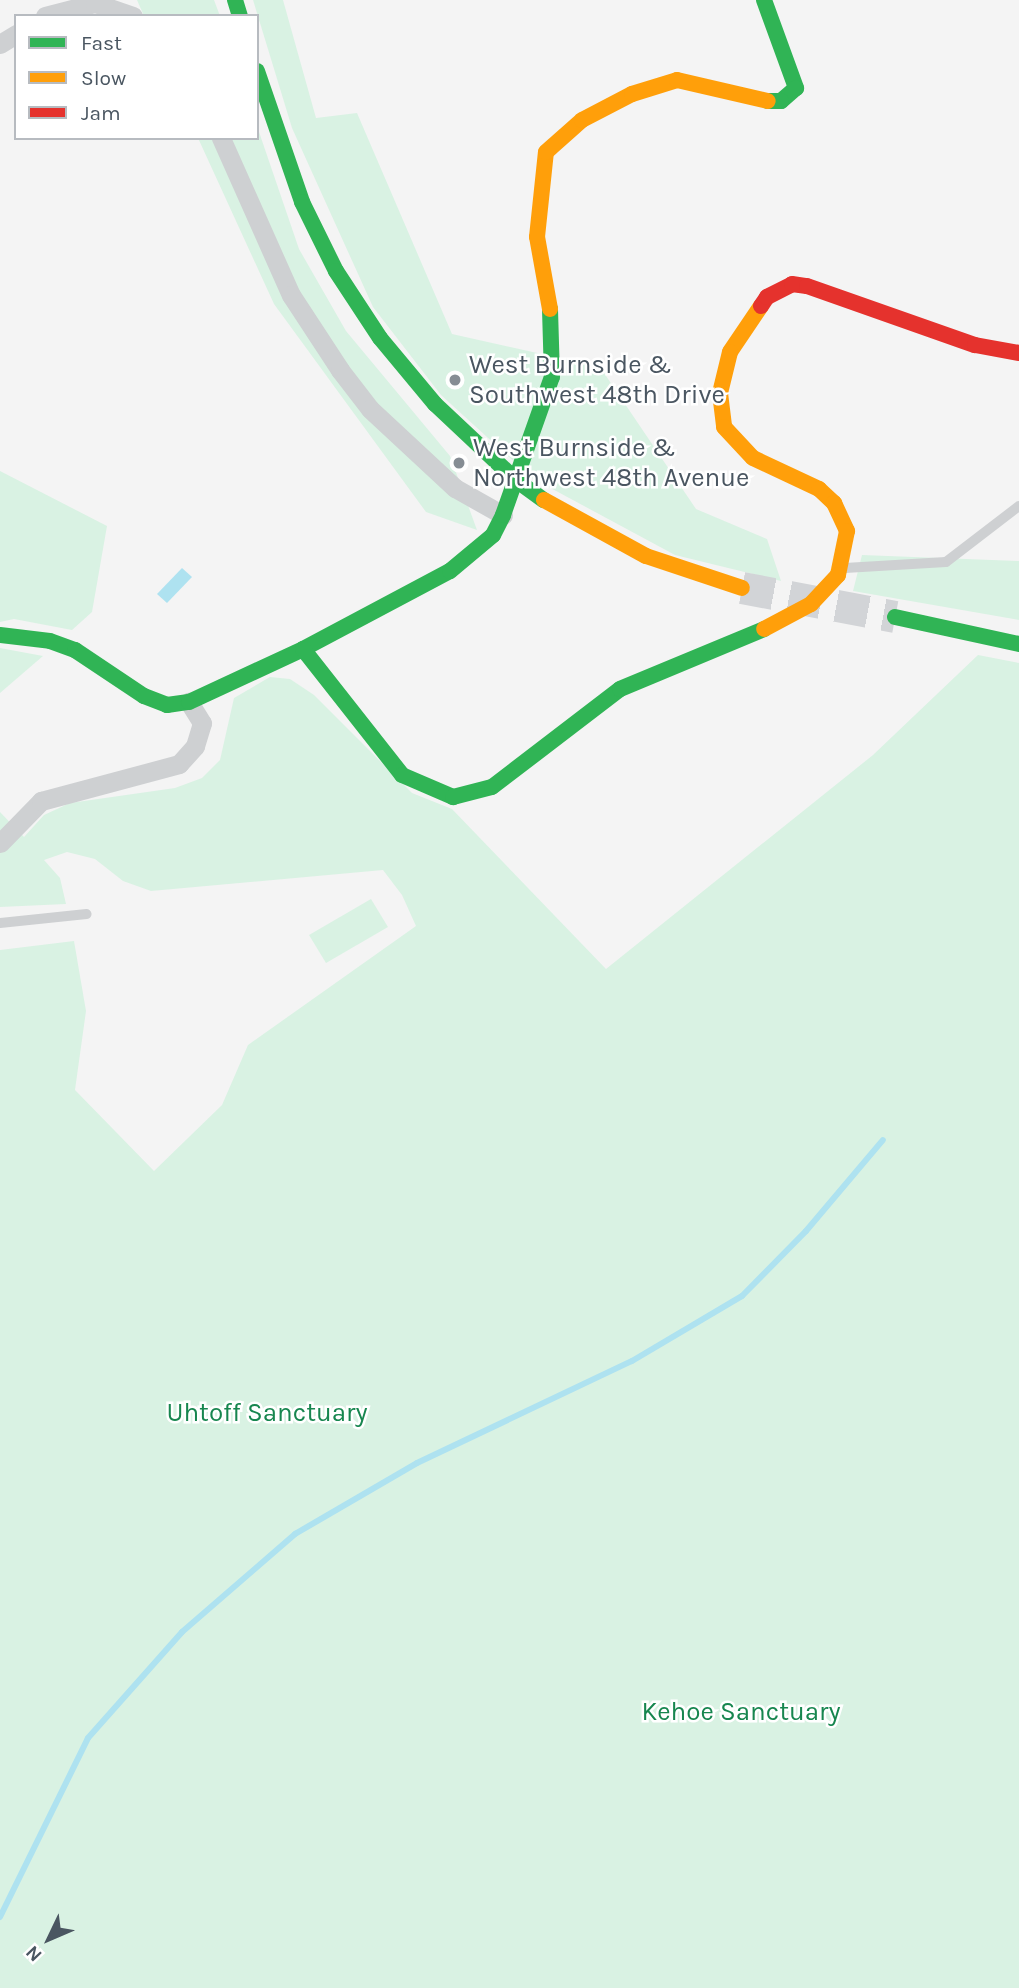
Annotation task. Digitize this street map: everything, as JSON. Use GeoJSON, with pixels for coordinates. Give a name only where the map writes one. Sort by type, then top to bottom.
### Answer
{"type":"FeatureCollection","features":[{"type":"Feature","properties":{"kind":"street"},"geometry":{"type":"LineString","coordinates":[[0,635],[50,641],[75,650],[144,696],[167,705],[189,702],[303,649],[450,571],[492,535],[503,515],[552,377],[554,330],[537,237],[546,152],[582,120],[632,94],[677,80],[753,101],[781,101],[796,88],[764,0]]}},
{"type":"Feature","properties":{"kind":"street"},"geometry":{"type":"LineString","coordinates":[[54,14],[96,3],[127,14]]}},
{"type":"Feature","properties":{"kind":"street"},"geometry":{"type":"LineString","coordinates":[[259,77],[302,202],[336,271],[410,376],[516,480],[617,542],[673,567],[742,587]]}},
{"type":"Feature","properties":{"kind":"street"},"geometry":{"type":"LineString","coordinates":[[222,140],[291,295],[340,370],[370,409],[454,488],[503,515]]}},
{"type":"Feature","properties":{"kind":"street"},"geometry":{"type":"LineString","coordinates":[[303,649],[402,775],[436,793],[472,795],[492,787],[642,677],[731,645],[811,604],[830,588],[841,568],[847,531],[834,503],[819,489],[753,458],[724,428],[720,393],[730,352],[757,306],[778,290],[807,285],[975,345],[1019,353]]}},
{"type":"Feature","properties":{"kind":"street"},"geometry":{"type":"LineString","coordinates":[[895,617],[1019,644]]}},
{"type":"Feature","properties":{"kind":"street"},"geometry":{"type":"LineString","coordinates":[[0,843],[52,796],[178,764],[195,746],[202,723],[189,702]]}},
{"type":"Feature","properties":{"kind":"lane"},"geometry":{"type":"LineString","coordinates":[[841,568],[946,562],[1019,506]]}},
{"type":"Feature","properties":{"kind":"lane"},"geometry":{"type":"LineString","coordinates":[[0,923],[87,914]]}},
{"type":"Feature","properties":{"kind":"green space"},"geometry":{"type":"Polygon","coordinates":[[[137,0],[214,0],[219,14],[143,14],[137,0]]]}},
{"type":"Feature","properties":{"kind":"green space"},"geometry":{"type":"Polygon","coordinates":[[[253,0],[283,0],[316,118],[357,113],[452,334],[600,367],[696,509],[767,539],[781,581],[675,555],[532,478],[441,395],[373,307],[292,128],[253,0]]]}},
{"type":"Feature","properties":{"kind":"green space"},"geometry":{"type":"Polygon","coordinates":[[[259,132],[299,249],[346,331],[450,456],[477,530],[426,512],[274,304],[199,140],[259,140],[259,132]]]}},
{"type":"Feature","properties":{"kind":"green space"},"geometry":{"type":"Polygon","coordinates":[[[0,471],[107,526],[92,612],[72,630],[14,619],[0,622],[0,471]]]}},
{"type":"Feature","properties":{"kind":"green space"},"geometry":{"type":"Polygon","coordinates":[[[862,555],[1019,561],[1019,620],[853,591],[862,555]]]}},
{"type":"Feature","properties":{"kind":"green space"},"geometry":{"type":"Polygon","coordinates":[[[0,648],[43,656],[0,693],[0,648]]]}},
{"type":"Feature","properties":{"kind":"green space"},"geometry":{"type":"Polygon","coordinates":[[[978,655],[1019,663],[1019,1988],[0,1988],[0,950],[74,941],[86,1011],[75,1090],[154,1171],[222,1105],[248,1045],[416,926],[402,895],[383,870],[151,891],[123,881],[95,859],[67,852],[44,860],[60,878],[66,904],[0,907],[0,812],[24,837],[44,815],[70,803],[175,788],[202,778],[220,760],[234,698],[270,677],[290,679],[314,695],[412,793],[452,809],[606,969],[873,755],[978,655]]]}},
{"type":"Feature","properties":{"kind":"green space"},"geometry":{"type":"Polygon","coordinates":[[[371,899],[388,927],[326,963],[309,935],[371,899]]]}},
{"type":"Feature","properties":{"kind":"water"},"geometry":{"type":"Polygon","coordinates":[[[182,568],[192,577],[167,603],[157,594],[182,568]]]}},
{"type":"Feature","properties":{"kind":"waterway"},"geometry":{"type":"LineString","coordinates":[[0,1917],[88,1738],[182,1632],[295,1534],[417,1463],[632,1361],[742,1296],[806,1231],[883,1140]]}},
{"type":"Feature","properties":{"kind":"tunnel"},"geometry":{"type":"LineString","coordinates":[[742,588],[895,617]]}},
{"type":"Feature","properties":{"kind":"traffic: fast"},"geometry":{"type":"LineString","coordinates":[[235,0],[239,14]]}},
{"type":"Feature","properties":{"kind":"traffic: fast"},"geometry":{"type":"LineString","coordinates":[[764,0],[796,88],[781,101],[768,101]]}},
{"type":"Feature","properties":{"kind":"traffic: fast"},"geometry":{"type":"LineString","coordinates":[[259,77],[302,202],[336,271],[380,338],[435,404],[516,480],[544,500]]}},
{"type":"Feature","properties":{"kind":"traffic: fast"},"geometry":{"type":"LineString","coordinates":[[0,635],[50,641],[75,650],[144,696],[167,705],[189,702],[303,649],[450,571],[493,535],[503,515],[552,377],[550,309]]}},
{"type":"Feature","properties":{"kind":"traffic: fast"},"geometry":{"type":"LineString","coordinates":[[895,617],[1019,644]]}},
{"type":"Feature","properties":{"kind":"traffic: fast"},"geometry":{"type":"LineString","coordinates":[[303,649],[402,775],[453,797],[492,787],[620,689],[764,629]]}},
{"type":"Feature","properties":{"kind":"traffic: slow"},"geometry":{"type":"LineString","coordinates":[[550,309],[537,237],[546,152],[582,120],[632,94],[677,80],[768,101]]}},
{"type":"Feature","properties":{"kind":"traffic: slow"},"geometry":{"type":"LineString","coordinates":[[761,306],[730,352],[720,393],[724,427],[753,458],[819,489],[834,503],[847,531],[838,575],[811,604],[764,629]]}},
{"type":"Feature","properties":{"kind":"traffic: slow"},"geometry":{"type":"LineString","coordinates":[[544,500],[646,556],[742,588]]}},
{"type":"Feature","properties":{"kind":"traffic: jam"},"geometry":{"type":"LineString","coordinates":[[761,306],[767,297],[792,284],[807,286],[975,345],[1019,353]]}},
{"type":"Feature","properties":{"kind":"place","name":"West Burnside & Southwest 48th Drive"},"geometry":{"type":"Point","coordinates":[455,380]}},
{"type":"Feature","properties":{"kind":"place","name":"West Burnside & Northwest 48th Avenue"},"geometry":{"type":"Point","coordinates":[459,463]}},
{"type":"Feature","properties":{"kind":"park label","name":"Uhtoff Sanctuary"},"geometry":{"type":"Point","coordinates":[267,1413]}},
{"type":"Feature","properties":{"kind":"park label","name":"Kehoe Sanctuary"},"geometry":{"type":"Point","coordinates":[741,1712]}}]}
